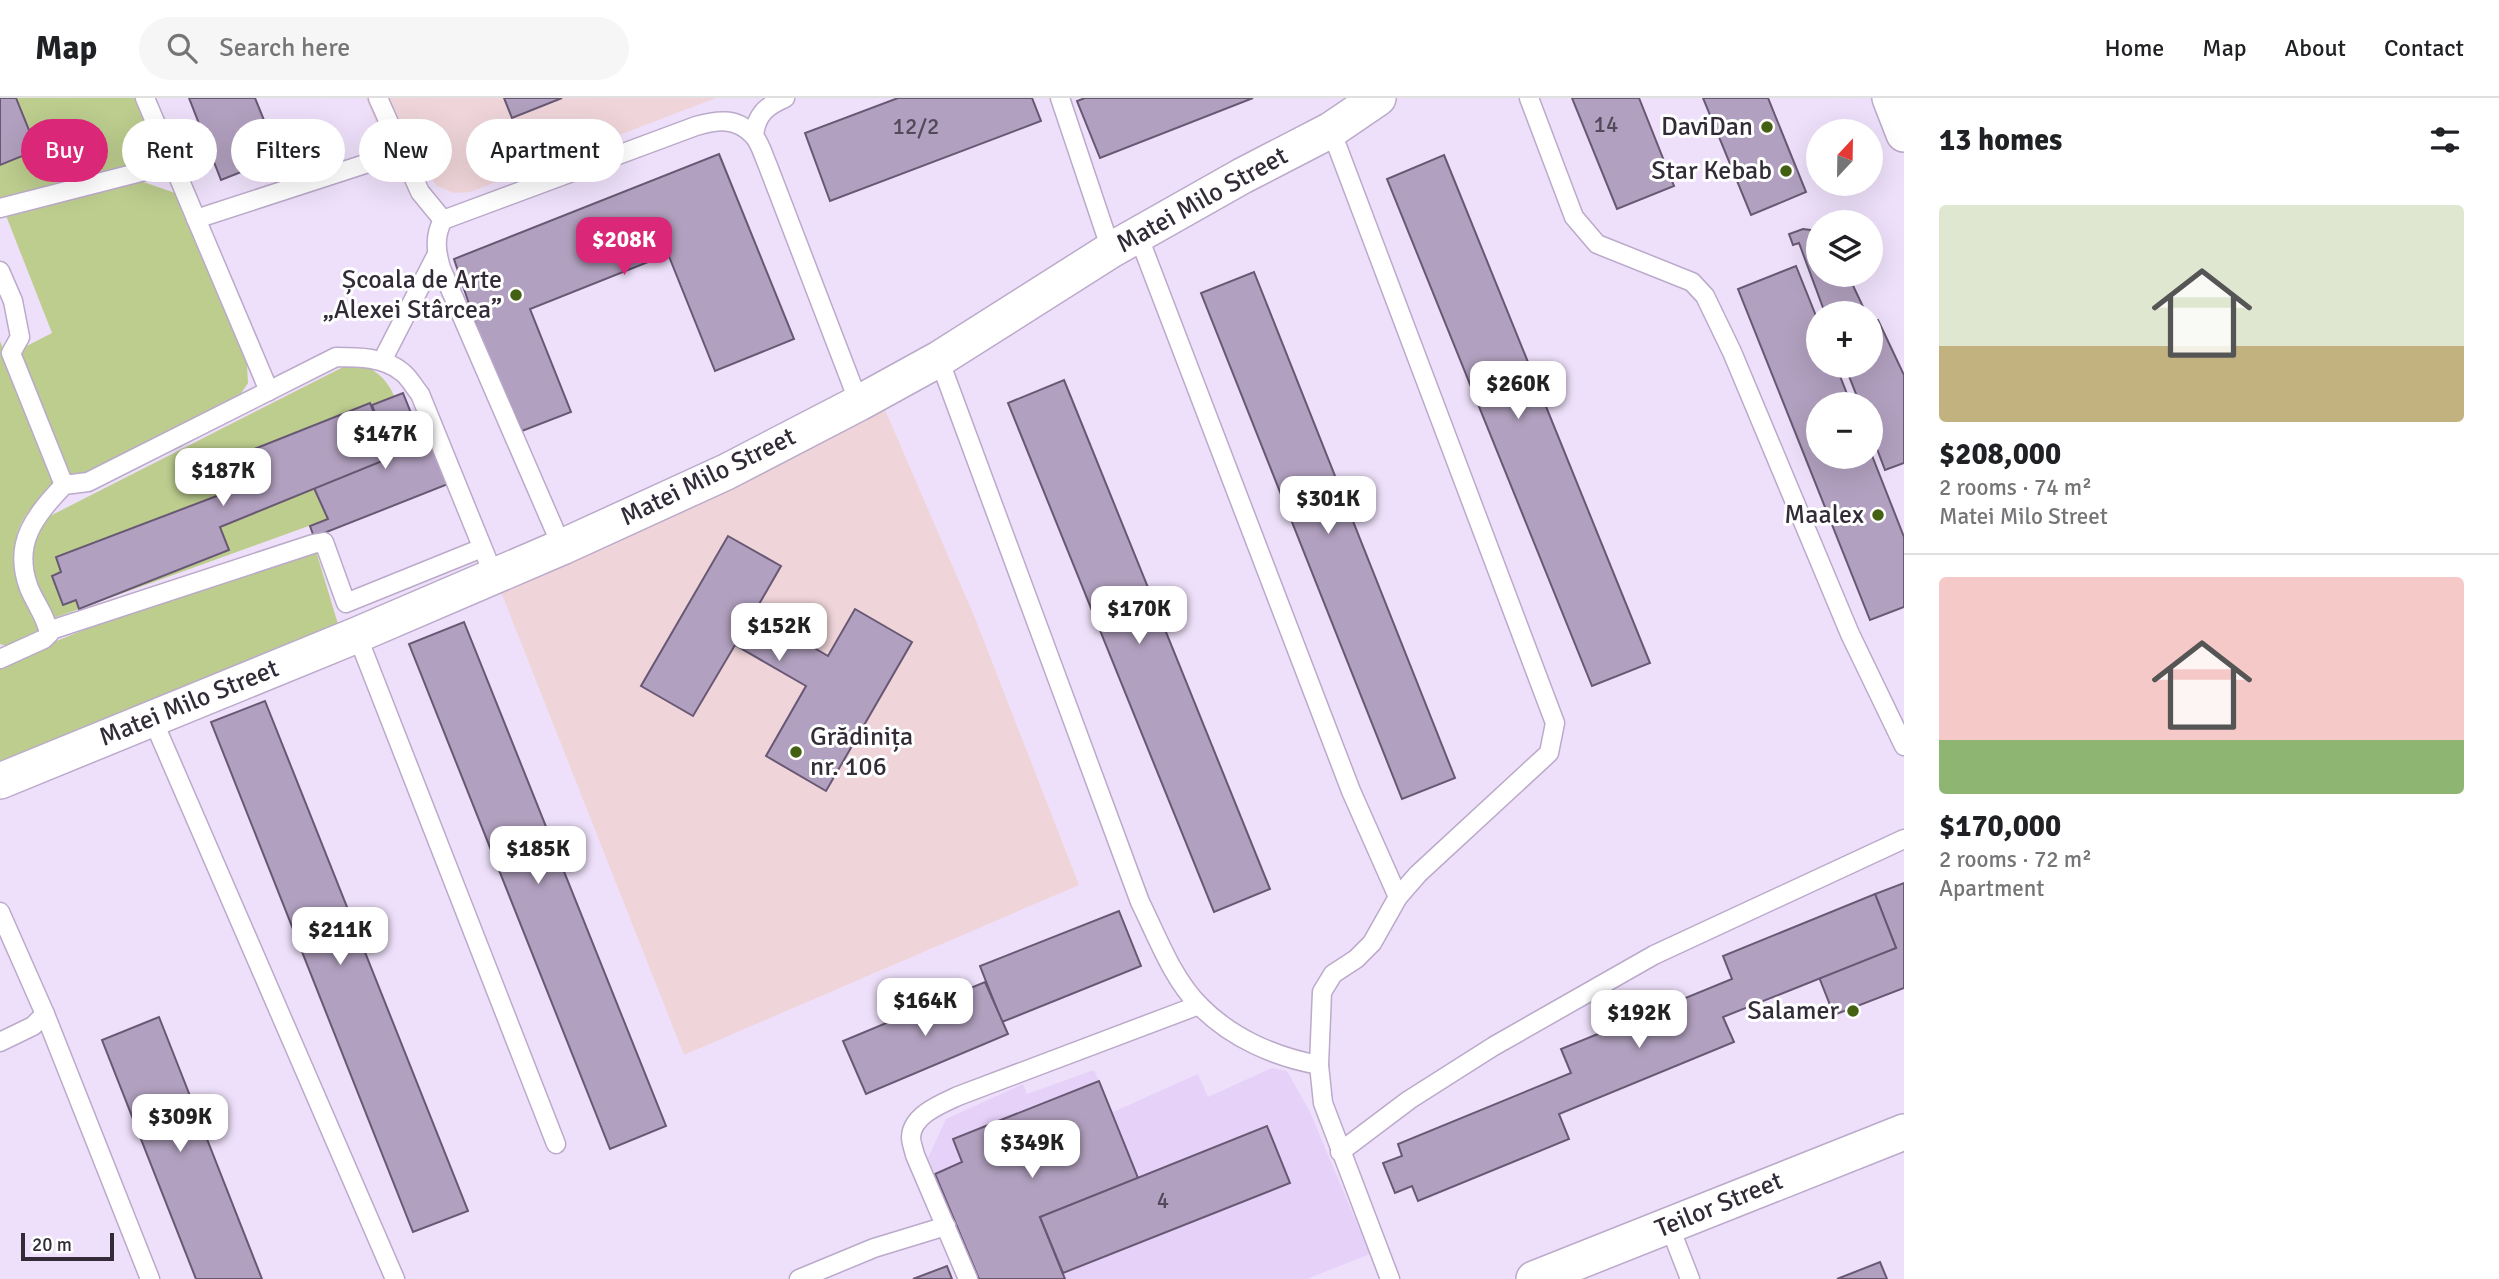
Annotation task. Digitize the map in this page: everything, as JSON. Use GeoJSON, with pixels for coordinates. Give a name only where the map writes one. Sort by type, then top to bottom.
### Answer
{"type":"FeatureCollection","features":[{"type":"Feature","properties":{"kind":"street","name":"Matei Milo Street"},"geometry":{"type":"LineString","coordinates":[[0,780],[357,635],[488,562],[562,547],[726,471],[939,359],[1125,242],[1331,130],[1378,98]]}},
{"type":"Feature","properties":{"kind":"street"},"geometry":{"type":"LineString","coordinates":[[1890,98],[1904,134]]}},
{"type":"Feature","properties":{"kind":"street","name":"Teilor Street"},"geometry":{"type":"LineString","coordinates":[[1534,1279],[1904,1132]]}},
{"type":"Feature","properties":{"kind":"lane"},"geometry":{"type":"LineString","coordinates":[[145,98],[154,119]]}},
{"type":"Feature","properties":{"kind":"lane"},"geometry":{"type":"LineString","coordinates":[[377,98],[387,119]]}},
{"type":"Feature","properties":{"kind":"lane"},"geometry":{"type":"LineString","coordinates":[[785,98],[761,113],[755,122],[754,136],[788,216],[859,403]]}},
{"type":"Feature","properties":{"kind":"lane"},"geometry":{"type":"LineString","coordinates":[[1060,98],[1125,242],[1351,791],[1398,897]]}},
{"type":"Feature","properties":{"kind":"lane"},"geometry":{"type":"LineString","coordinates":[[1530,98],[1574,217],[1584,230],[1597,244],[1692,282],[1705,296],[1732,352],[1839,609],[1904,746]]}},
{"type":"Feature","properties":{"kind":"lane"},"geometry":{"type":"LineString","coordinates":[[562,547],[459,311],[437,254],[438,230],[443,220],[718,120],[733,123],[754,136]]}},
{"type":"Feature","properties":{"kind":"lane"},"geometry":{"type":"LineString","coordinates":[[1331,130],[1555,723],[1549,753],[1418,874],[1398,897],[1372,943],[1356,959],[1333,974],[1322,992],[1319,1065],[1323,1103],[1390,1279]]}},
{"type":"Feature","properties":{"kind":"lane"},"geometry":{"type":"LineString","coordinates":[[196,219],[359,166]]}},
{"type":"Feature","properties":{"kind":"lane"},"geometry":{"type":"LineString","coordinates":[[0,208],[122,177]]}},
{"type":"Feature","properties":{"kind":"lane"},"geometry":{"type":"LineString","coordinates":[[180,182],[269,391]]}},
{"type":"Feature","properties":{"kind":"lane"},"geometry":{"type":"LineString","coordinates":[[416,182],[420,192],[443,220]]}},
{"type":"Feature","properties":{"kind":"lane"},"geometry":{"type":"LineString","coordinates":[[382,361],[437,254]]}},
{"type":"Feature","properties":{"kind":"lane"},"geometry":{"type":"LineString","coordinates":[[0,271],[13,301],[20,337],[11,353],[64,485]]}},
{"type":"Feature","properties":{"kind":"lane"},"geometry":{"type":"LineString","coordinates":[[0,659],[44,639],[49,634],[29,586],[22,558],[27,532],[41,510],[64,485],[88,482],[336,357],[359,356],[382,361],[403,372],[420,394],[488,562],[346,603],[324,542],[48,631]]}},
{"type":"Feature","properties":{"kind":"lane"},"geometry":{"type":"LineString","coordinates":[[939,359],[1140,902],[1182,982],[1199,1005],[1231,1032],[1289,1060],[1319,1065]]}},
{"type":"Feature","properties":{"kind":"lane"},"geometry":{"type":"LineString","coordinates":[[357,635],[556,1144]]}},
{"type":"Feature","properties":{"kind":"lane"},"geometry":{"type":"LineString","coordinates":[[152,718],[395,1279]]}},
{"type":"Feature","properties":{"kind":"lane"},"geometry":{"type":"LineString","coordinates":[[1340,1152],[1409,1100],[1494,1046],[1654,955],[1904,839]]}},
{"type":"Feature","properties":{"kind":"lane"},"geometry":{"type":"LineString","coordinates":[[0,912],[45,1014],[150,1279]]}},
{"type":"Feature","properties":{"kind":"lane"},"geometry":{"type":"LineString","coordinates":[[968,1279],[915,1155],[911,1137],[915,1124],[926,1114],[958,1096],[1199,1005]]}},
{"type":"Feature","properties":{"kind":"lane"},"geometry":{"type":"LineString","coordinates":[[0,1042],[33,1026],[45,1014]]}},
{"type":"Feature","properties":{"kind":"lane"},"geometry":{"type":"LineString","coordinates":[[1669,1225],[1690,1279]]}},
{"type":"Feature","properties":{"kind":"lane"},"geometry":{"type":"LineString","coordinates":[[799,1279],[874,1248],[946,1226]]}},
{"type":"Feature","properties":{"kind":"shaded area"},"geometry":{"type":"Polygon","coordinates":[[[366,98],[716,98],[624,133],[624,119],[466,119],[466,182],[496,182],[470,192],[454,193],[434,182],[452,182],[452,119],[375,119],[366,98]]]}},
{"type":"Feature","properties":{"kind":"shaded area","name":"Grădinița nr. 106"},"geometry":{"type":"Polygon","coordinates":[[[883,405],[975,618],[1079,885],[684,1055],[501,592],[883,405]]]}},
{"type":"Feature","properties":{"kind":"shaded area"},"geometry":{"type":"Polygon","coordinates":[[[1272,1068],[1287,1071],[1309,1110],[1370,1254],[1307,1279],[979,1279],[928,1158],[946,1119],[1023,1084],[1027,1094],[1094,1070],[1113,1112],[1198,1074],[1208,1097],[1272,1068]]]}},
{"type":"Feature","properties":{"kind":"green space"},"geometry":{"type":"Polygon","coordinates":[[[0,98],[141,98],[149,119],[122,119],[122,168],[108,175],[108,119],[21,119],[21,182],[84,182],[0,202],[0,98]]]}},
{"type":"Feature","properties":{"kind":"green space"},"geometry":{"type":"Polygon","coordinates":[[[122,181],[144,182],[181,195],[186,214],[247,365],[248,383],[238,398],[86,476],[66,472],[15,352],[52,333],[5,213],[122,181]]]}},
{"type":"Feature","properties":{"kind":"green space"},"geometry":{"type":"Polygon","coordinates":[[[0,341],[56,483],[26,515],[15,545],[18,575],[42,634],[12,648],[0,644],[0,341]]]}},
{"type":"Feature","properties":{"kind":"green space"},"geometry":{"type":"Polygon","coordinates":[[[355,361],[373,370],[387,384],[394,396],[220,463],[230,491],[56,557],[61,572],[52,576],[63,605],[76,600],[79,609],[54,618],[36,579],[31,547],[34,536],[48,517],[355,361]]]}},
{"type":"Feature","properties":{"kind":"green space"},"geometry":{"type":"Polygon","coordinates":[[[314,488],[328,519],[80,609],[229,550],[220,527],[314,488]]]}},
{"type":"Feature","properties":{"kind":"green space"},"geometry":{"type":"Polygon","coordinates":[[[316,551],[338,624],[0,761],[0,664],[91,627],[316,551]]]}},
{"type":"Feature","properties":{"kind":"building"},"geometry":{"type":"Polygon","coordinates":[[[0,98],[16,98],[24,119],[21,119],[21,156],[0,165],[0,98]]]}},
{"type":"Feature","properties":{"kind":"building"},"geometry":{"type":"Polygon","coordinates":[[[189,98],[255,98],[264,119],[231,119],[231,176],[221,180],[217,170],[217,119],[197,119],[189,98]]]}},
{"type":"Feature","properties":{"kind":"building"},"geometry":{"type":"Polygon","coordinates":[[[504,98],[562,98],[512,118],[504,98]]]}},
{"type":"Feature","properties":{"kind":"building"},"geometry":{"type":"Polygon","coordinates":[[[898,98],[1032,98],[1041,121],[830,201],[805,133],[898,98]]]}},
{"type":"Feature","properties":{"kind":"building"},"geometry":{"type":"Polygon","coordinates":[[[1085,98],[1253,98],[1100,158],[1077,101],[1085,98]]]}},
{"type":"Feature","properties":{"kind":"building"},"geometry":{"type":"Polygon","coordinates":[[[1572,98],[1639,98],[1674,186],[1617,209],[1572,98]]]}},
{"type":"Feature","properties":{"kind":"building"},"geometry":{"type":"Polygon","coordinates":[[[1703,98],[1768,98],[1806,192],[1751,215],[1703,98]]]}},
{"type":"Feature","properties":{"kind":"building","name":"Școala de Arte „Alexei Stârcea”"},"geometry":{"type":"Polygon","coordinates":[[[719,154],[794,339],[715,371],[668,254],[530,309],[571,412],[522,431],[479,334],[454,259],[719,154]]]}},
{"type":"Feature","properties":{"kind":"building"},"geometry":{"type":"Polygon","coordinates":[[[1444,155],[1650,663],[1592,686],[1387,179],[1444,155]]]}},
{"type":"Feature","properties":{"kind":"building"},"geometry":{"type":"Polygon","coordinates":[[[1806,229],[1806,262],[1799,243],[1793,245],[1789,234],[1806,229]]]}},
{"type":"Feature","properties":{"kind":"building"},"geometry":{"type":"Polygon","coordinates":[[[1796,266],[1810,301],[1806,301],[1806,378],[1841,378],[1846,392],[1806,392],[1806,460],[1738,289],[1796,266]]]}},
{"type":"Feature","properties":{"kind":"building"},"geometry":{"type":"Polygon","coordinates":[[[1254,272],[1455,778],[1402,799],[1201,293],[1254,272]]]}},
{"type":"Feature","properties":{"kind":"building"},"geometry":{"type":"Polygon","coordinates":[[[1815,287],[1854,287],[1860,301],[1821,301],[1815,287]]]}},
{"type":"Feature","properties":{"kind":"building"},"geometry":{"type":"Polygon","coordinates":[[[1883,331],[1904,375],[1904,463],[1885,470],[1883,465],[1883,392],[1855,392],[1850,378],[1883,378],[1883,331]]]}},
{"type":"Feature","properties":{"kind":"building"},"geometry":{"type":"Polygon","coordinates":[[[1064,380],[1270,889],[1214,912],[1008,403],[1064,380]]]}},
{"type":"Feature","properties":{"kind":"building"},"geometry":{"type":"Polygon","coordinates":[[[403,393],[413,418],[420,414],[448,484],[314,537],[310,526],[328,519],[314,488],[392,457],[372,405],[403,393]]]}},
{"type":"Feature","properties":{"kind":"building"},"geometry":{"type":"Polygon","coordinates":[[[370,403],[392,457],[220,527],[229,550],[79,609],[76,600],[63,605],[52,576],[61,572],[56,557],[230,491],[219,463],[370,403]]]}},
{"type":"Feature","properties":{"kind":"building"},"geometry":{"type":"Polygon","coordinates":[[[1810,469],[1877,469],[1904,537],[1904,607],[1870,620],[1810,469]]]}},
{"type":"Feature","properties":{"kind":"building"},"geometry":{"type":"Polygon","coordinates":[[[728,536],[781,566],[754,613],[828,656],[855,609],[912,642],[826,791],[766,756],[806,686],[735,645],[693,716],[641,686],[728,536]]]}},
{"type":"Feature","properties":{"kind":"building"},"geometry":{"type":"Polygon","coordinates":[[[464,622],[666,1126],[610,1149],[409,644],[464,622]]]}},
{"type":"Feature","properties":{"kind":"building"},"geometry":{"type":"Polygon","coordinates":[[[265,701],[468,1211],[413,1232],[211,722],[265,701]]]}},
{"type":"Feature","properties":{"kind":"building"},"geometry":{"type":"Polygon","coordinates":[[[1904,883],[1904,988],[1834,1015],[1819,977],[1896,948],[1875,894],[1904,883]]]}},
{"type":"Feature","properties":{"kind":"building"},"geometry":{"type":"Polygon","coordinates":[[[1875,894],[1896,948],[1723,1017],[1734,1042],[1559,1114],[1569,1139],[1418,1201],[1412,1186],[1395,1193],[1383,1163],[1402,1156],[1398,1144],[1571,1073],[1561,1049],[1732,979],[1723,956],[1875,894]]]}},
{"type":"Feature","properties":{"kind":"building"},"geometry":{"type":"Polygon","coordinates":[[[1119,911],[1141,966],[1002,1022],[980,966],[1119,911]]]}},
{"type":"Feature","properties":{"kind":"building"},"geometry":{"type":"Polygon","coordinates":[[[985,982],[1008,1034],[866,1094],[843,1041],[985,982]]]}},
{"type":"Feature","properties":{"kind":"building"},"geometry":{"type":"Polygon","coordinates":[[[159,1017],[262,1279],[196,1279],[102,1040],[159,1017]]]}},
{"type":"Feature","properties":{"kind":"building"},"geometry":{"type":"Polygon","coordinates":[[[1099,1081],[1138,1178],[1040,1217],[1065,1279],[979,1279],[935,1174],[962,1162],[953,1139],[1099,1081]]]}},
{"type":"Feature","properties":{"kind":"building"},"geometry":{"type":"Polygon","coordinates":[[[1267,1126],[1290,1183],[1063,1273],[1040,1217],[1267,1126]]]}},
{"type":"Feature","properties":{"kind":"building"},"geometry":{"type":"Polygon","coordinates":[[[1880,1262],[1887,1279],[1837,1279],[1880,1262]]]}},
{"type":"Feature","properties":{"kind":"building"},"geometry":{"type":"Polygon","coordinates":[[[947,1266],[952,1279],[913,1279],[947,1266]]]}},
{"type":"Feature","properties":{"kind":"place","name":"DaviDan"},"geometry":{"type":"Point","coordinates":[1767,127]}},
{"type":"Feature","properties":{"kind":"place","name":"Star Kebab"},"geometry":{"type":"Point","coordinates":[1786,171]}},
{"type":"Feature","properties":{"kind":"place","name":"Școala de Arte „Alexei Stârcea”"},"geometry":{"type":"Point","coordinates":[516,295]}},
{"type":"Feature","properties":{"kind":"place","name":"Maalex"},"geometry":{"type":"Point","coordinates":[1878,515]}},
{"type":"Feature","properties":{"kind":"place","name":"Grădinița nr. 106"},"geometry":{"type":"Point","coordinates":[796,752]}},
{"type":"Feature","properties":{"kind":"place","name":"Salamer"},"geometry":{"type":"Point","coordinates":[1853,1011]}}]}
